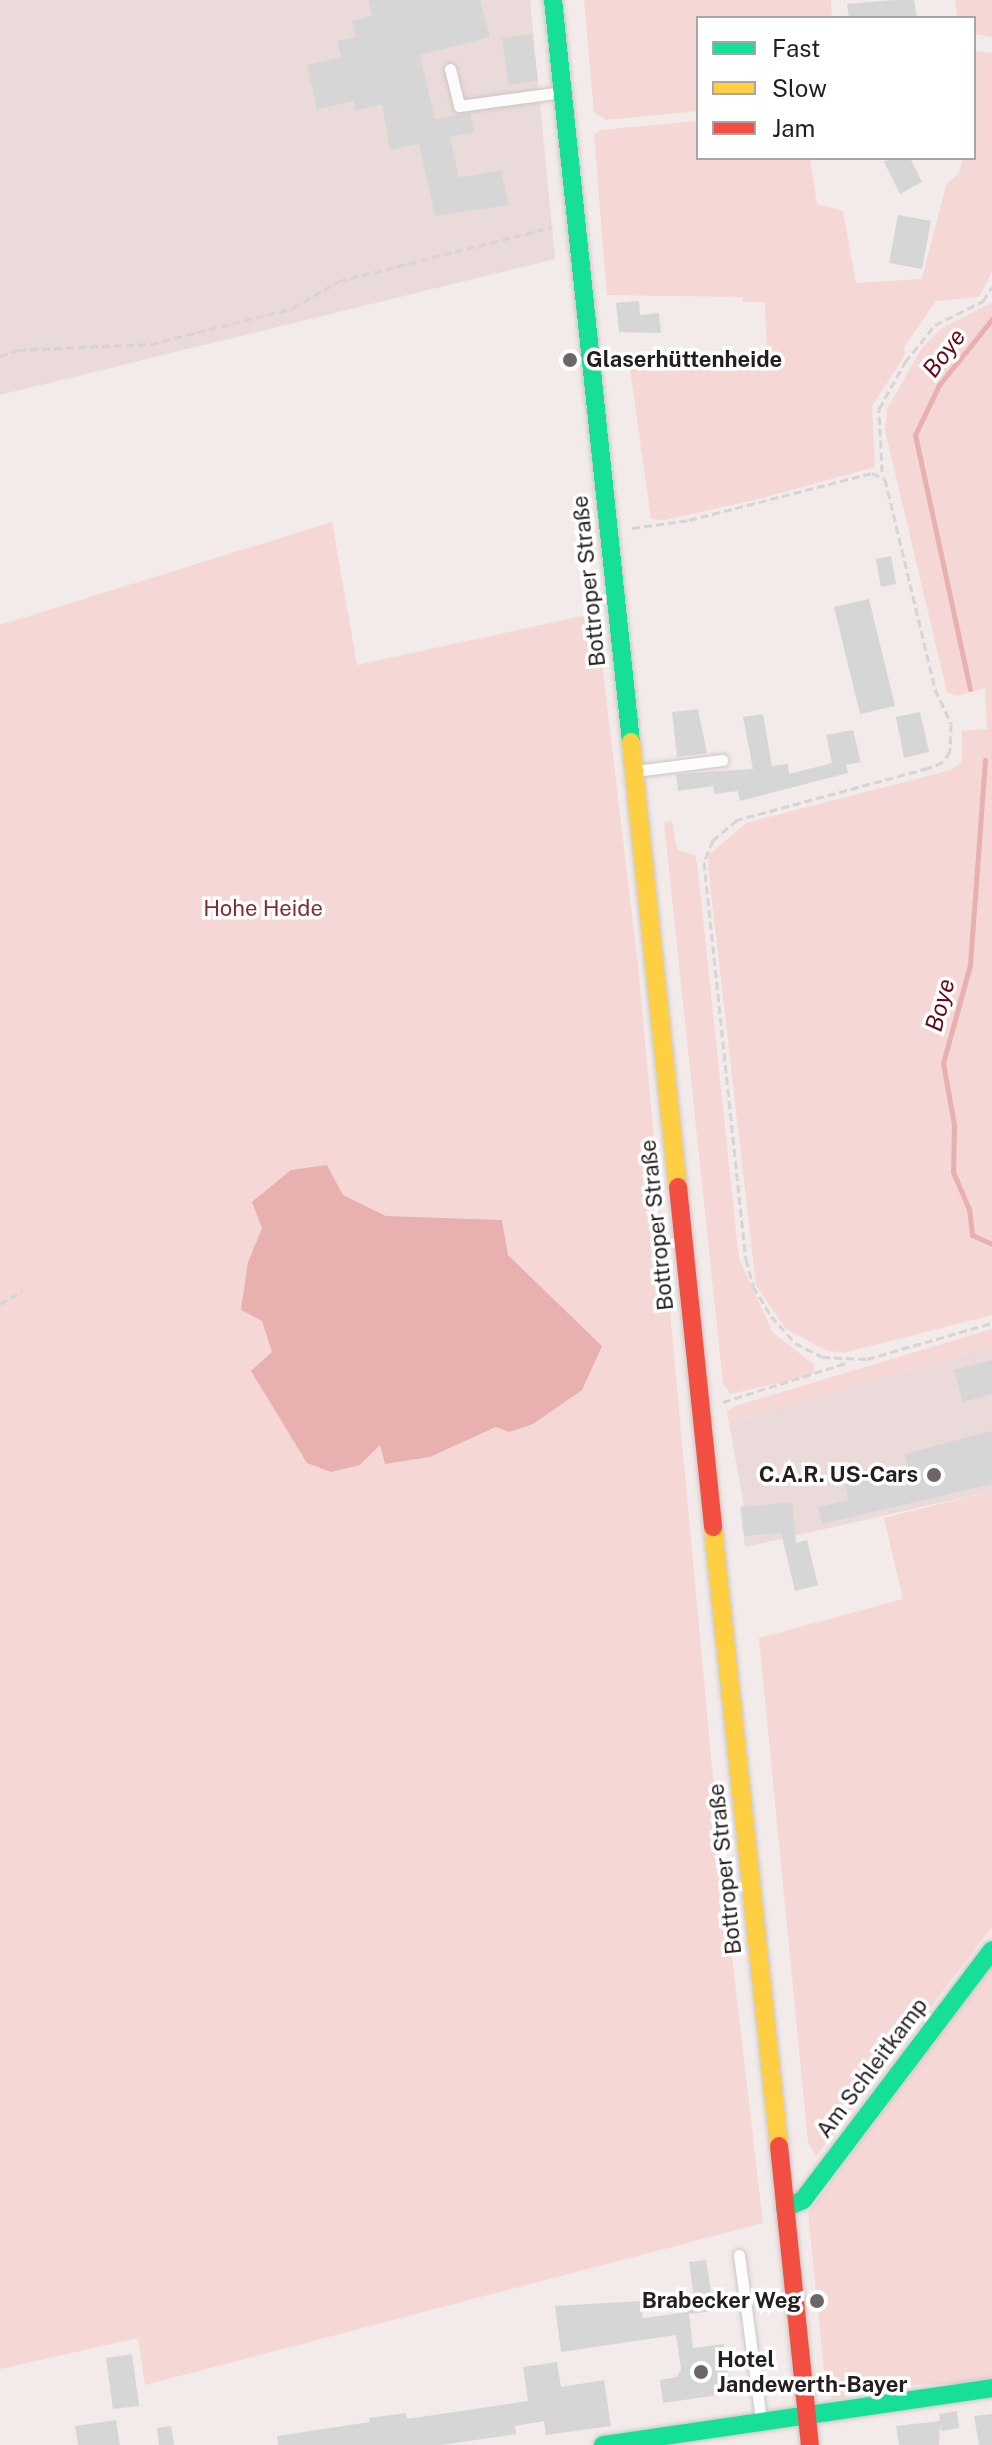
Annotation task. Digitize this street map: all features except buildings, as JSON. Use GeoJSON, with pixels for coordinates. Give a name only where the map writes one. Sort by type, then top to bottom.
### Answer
{"type":"FeatureCollection","features":[{"type":"Feature","properties":{"kind":"main road","name":"Bottroper Straße"},"geometry":{"type":"LineString","coordinates":[[553,0],[810,2445]]}},
{"type":"Feature","properties":{"kind":"main road","name":"Am Schleitkamp"},"geometry":{"type":"LineString","coordinates":[[785,2208],[803,2200],[992,1950]]}},
{"type":"Feature","properties":{"kind":"main road"},"geometry":{"type":"LineString","coordinates":[[607,2445],[992,2388]]}},
{"type":"Feature","properties":{"kind":"lane"},"geometry":{"type":"LineString","coordinates":[[450,69],[459,106],[562,92]]}},
{"type":"Feature","properties":{"kind":"lane"},"geometry":{"type":"LineString","coordinates":[[634,771],[722,760]]}},
{"type":"Feature","properties":{"kind":"lane"},"geometry":{"type":"LineString","coordinates":[[739,2255],[761,2420]]}},
{"type":"Feature","properties":{"kind":"path"},"geometry":{"type":"LineString","coordinates":[[0,356],[18,350],[151,344],[293,308],[339,281],[575,221]]}},
{"type":"Feature","properties":{"kind":"path"},"geometry":{"type":"LineString","coordinates":[[853,1360],[822,1357],[795,1343],[761,1302],[749,1273],[704,862],[713,840],[737,820],[928,768],[943,762],[950,751],[951,724],[935,689],[882,474],[879,409],[905,362],[935,325],[983,301],[992,287]]}},
{"type":"Feature","properties":{"kind":"path"},"geometry":{"type":"LineString","coordinates":[[608,532],[689,520],[882,474]]}},
{"type":"Feature","properties":{"kind":"path"},"geometry":{"type":"LineString","coordinates":[[0,1304],[22,1292]]}},
{"type":"Feature","properties":{"kind":"path"},"geometry":{"type":"LineString","coordinates":[[700,1409],[853,1360],[992,1323]]}},
{"type":"Feature","properties":{"kind":"shaded area"},"geometry":{"type":"Polygon","coordinates":[[[0,0],[530,0],[555,259],[0,395],[0,0]]]}},
{"type":"Feature","properties":{"kind":"shaded area"},"geometry":{"type":"Polygon","coordinates":[[[327,1165],[343,1195],[386,1216],[502,1220],[508,1255],[602,1346],[582,1390],[533,1424],[509,1432],[496,1427],[430,1457],[385,1464],[380,1445],[360,1465],[331,1472],[307,1463],[251,1371],[272,1352],[262,1321],[241,1310],[248,1262],[262,1228],[252,1202],[291,1170],[327,1165]]]}},
{"type":"Feature","properties":{"kind":"shaded area"},"geometry":{"type":"Polygon","coordinates":[[[992,1346],[992,1491],[745,1547],[740,1507],[744,1505],[729,1423],[992,1346]]]}},
{"type":"Feature","properties":{"kind":"green space"},"geometry":{"type":"Polygon","coordinates":[[[584,0],[831,0],[832,16],[696,16],[696,111],[606,120],[594,112],[584,0]]]}},
{"type":"Feature","properties":{"kind":"green space"},"geometry":{"type":"Polygon","coordinates":[[[955,0],[992,0],[992,37],[976,34],[976,16],[957,16],[955,0]]]}},
{"type":"Feature","properties":{"kind":"green space"},"geometry":{"type":"Polygon","coordinates":[[[976,51],[992,53],[992,272],[979,297],[936,301],[904,347],[905,355],[872,406],[875,467],[758,499],[665,520],[651,519],[629,361],[767,354],[765,302],[743,302],[743,297],[607,295],[594,135],[601,130],[696,121],[696,160],[810,160],[817,204],[843,211],[856,283],[922,279],[946,185],[959,173],[962,160],[976,160],[976,51]]]}},
{"type":"Feature","properties":{"kind":"green space"},"geometry":{"type":"Polygon","coordinates":[[[992,302],[992,1315],[843,1353],[825,1350],[785,1328],[756,1285],[709,855],[746,823],[951,770],[962,761],[962,731],[987,729],[985,688],[957,696],[947,692],[885,430],[887,409],[922,348],[941,329],[992,302]]]}},
{"type":"Feature","properties":{"kind":"green space","name":"Hohe Heide"},"geometry":{"type":"Polygon","coordinates":[[[332,522],[357,665],[596,613],[638,965],[720,1854],[763,2223],[145,2385],[138,2338],[0,2369],[0,625],[332,522]],[[342,1195],[262,1228],[248,1262],[272,1352],[381,1444],[385,1464],[430,1457],[496,1427],[602,1346],[508,1255],[502,1220],[386,1216],[342,1195]]]}},
{"type":"Feature","properties":{"kind":"green space"},"geometry":{"type":"Polygon","coordinates":[[[672,821],[677,850],[695,855],[697,862],[739,1259],[773,1333],[815,1365],[813,1373],[801,1378],[730,1394],[723,1383],[664,822],[672,821]]]}},
{"type":"Feature","properties":{"kind":"green space"},"geometry":{"type":"Polygon","coordinates":[[[992,1329],[992,1346],[729,1423],[727,1412],[735,1406],[992,1329]]]}},
{"type":"Feature","properties":{"kind":"green space"},"geometry":{"type":"Polygon","coordinates":[[[992,1491],[992,1927],[816,2156],[808,2142],[759,1638],[903,1599],[884,1518],[992,1491]]]}},
{"type":"Feature","properties":{"kind":"green space"},"geometry":{"type":"Polygon","coordinates":[[[992,1963],[992,2383],[906,2385],[832,2399],[826,2389],[808,2213],[992,1963]]]}},
{"type":"Feature","properties":{"kind":"waterway","name":"Boye"},"geometry":{"type":"LineString","coordinates":[[970,689],[915,435],[939,385],[992,319]]}},
{"type":"Feature","properties":{"kind":"waterway","name":"Boye"},"geometry":{"type":"LineString","coordinates":[[985,760],[970,965],[943,1063],[954,1125],[953,1172],[969,1209],[972,1235],[992,1244]]}},
{"type":"Feature","properties":{"kind":"traffic: fast"},"geometry":{"type":"LineString","coordinates":[[553,0],[631,742]]}},
{"type":"Feature","properties":{"kind":"traffic: fast"},"geometry":{"type":"LineString","coordinates":[[785,2208],[803,2200],[992,1950]]}},
{"type":"Feature","properties":{"kind":"traffic: fast"},"geometry":{"type":"LineString","coordinates":[[603,2445],[992,2388]]}},
{"type":"Feature","properties":{"kind":"traffic: slow"},"geometry":{"type":"LineString","coordinates":[[631,742],[678,1187]]}},
{"type":"Feature","properties":{"kind":"traffic: slow"},"geometry":{"type":"LineString","coordinates":[[713,1527],[779,2146]]}},
{"type":"Feature","properties":{"kind":"traffic: jam"},"geometry":{"type":"LineString","coordinates":[[678,1187],[713,1527]]}},
{"type":"Feature","properties":{"kind":"traffic: jam"},"geometry":{"type":"LineString","coordinates":[[779,2146],[810,2445]]}},
{"type":"Feature","properties":{"kind":"place","name":"Glaserhüttenheide"},"geometry":{"type":"Point","coordinates":[570,360]}},
{"type":"Feature","properties":{"kind":"place","name":"C.A.R. US-Cars"},"geometry":{"type":"Point","coordinates":[934,1475]}},
{"type":"Feature","properties":{"kind":"place","name":"Brabecker Weg"},"geometry":{"type":"Point","coordinates":[817,2301]}},
{"type":"Feature","properties":{"kind":"place","name":"Hotel Jandewerth-Bayer"},"geometry":{"type":"Point","coordinates":[701,2372]}}]}
